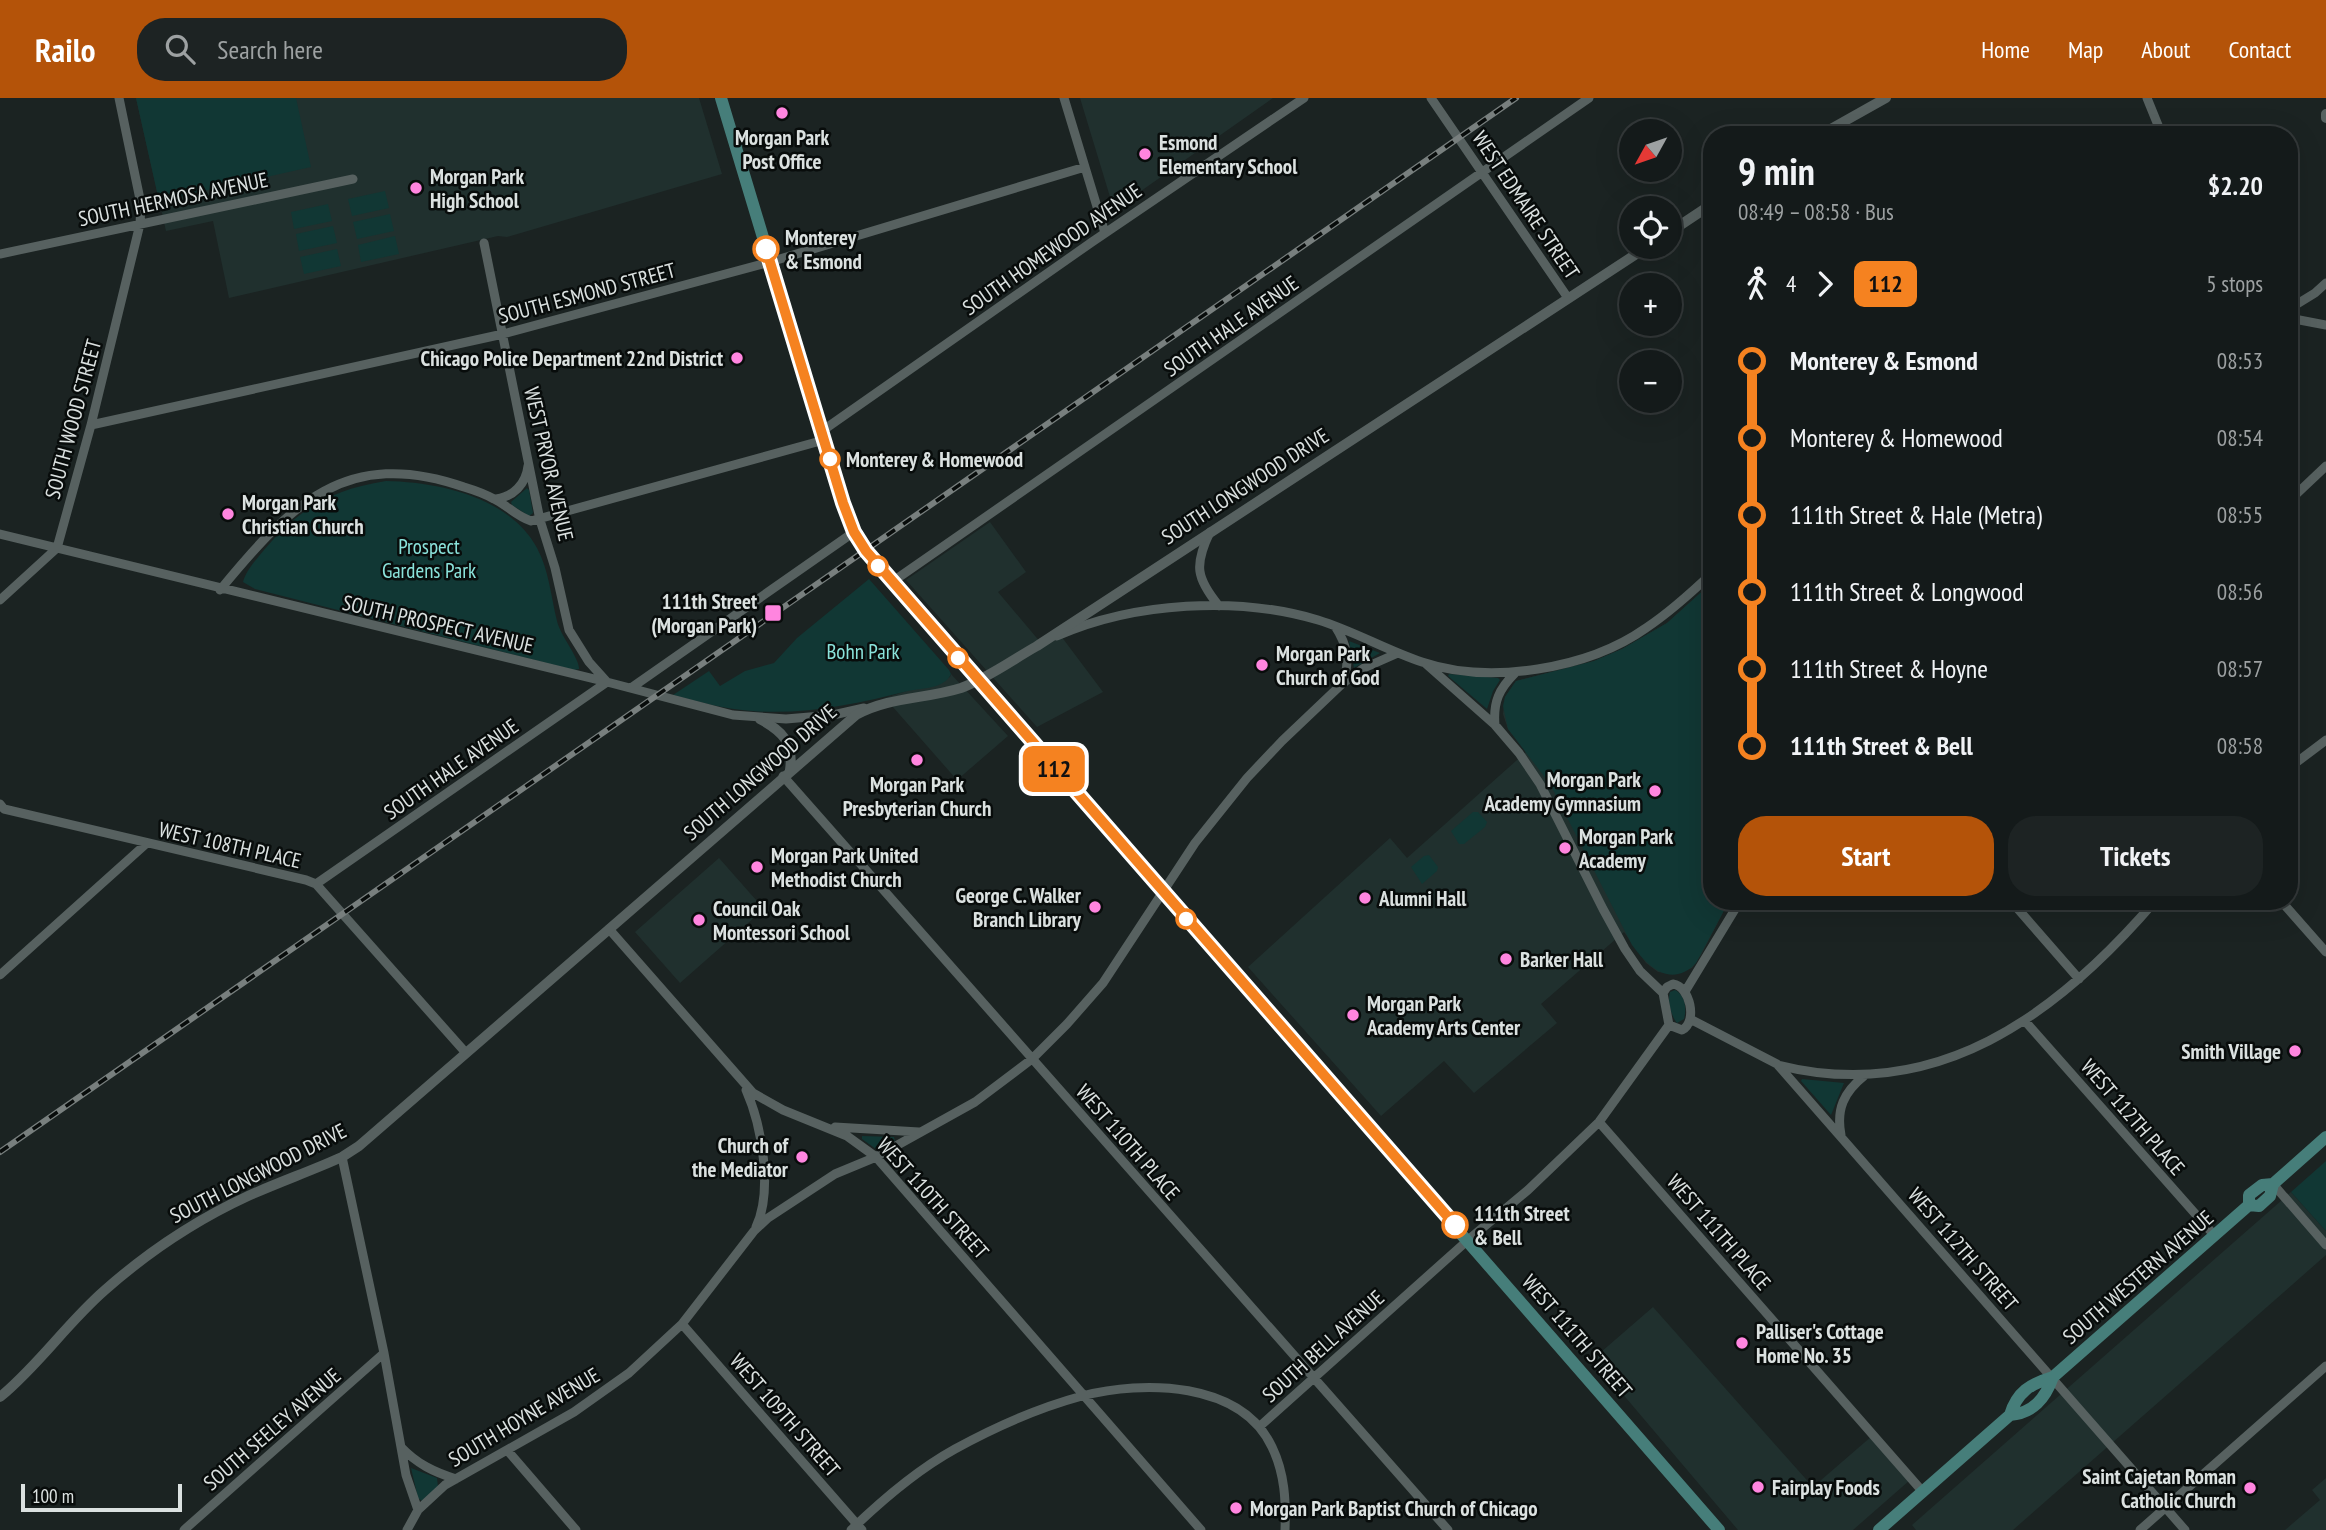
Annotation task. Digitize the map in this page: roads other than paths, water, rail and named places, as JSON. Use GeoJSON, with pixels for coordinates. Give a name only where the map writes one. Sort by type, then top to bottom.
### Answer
{"type":"FeatureCollection","features":[{"type":"Feature","properties":{"kind":"main road","name":"WEST 111TH STREET"},"geometry":{"type":"LineString","coordinates":[[721,98],[843,503],[854,532],[866,551],[1719,1530]]}},
{"type":"Feature","properties":{"kind":"main road","name":"SOUTH WESTERN AVENUE"},"geometry":{"type":"LineString","coordinates":[[1879,1530],[2010,1415],[2015,1400],[2034,1382],[2053,1377],[2249,1205],[2259,1206],[2270,1196],[2273,1184],[2326,1137]]}},
{"type":"Feature","properties":{"kind":"street","name":"SOUTH WOOD STREET"},"geometry":{"type":"LineString","coordinates":[[57,548],[91,425],[139,224],[141,204],[119,98]]}},
{"type":"Feature","properties":{"kind":"street"},"geometry":{"type":"LineString","coordinates":[[1064,98],[1105,233]]}},
{"type":"Feature","properties":{"kind":"street","name":"SOUTH HOMEWOOD AVENUE"},"geometry":{"type":"LineString","coordinates":[[540,520],[823,436],[1105,233],[1304,98]]}},
{"type":"Feature","properties":{"kind":"street","name":"WEST EDMAIRE STREET"},"geometry":{"type":"LineString","coordinates":[[1431,98],[1569,298]]}},
{"type":"Feature","properties":{"kind":"street","name":"SOUTH HALE AVENUE"},"geometry":{"type":"LineString","coordinates":[[892,582],[1589,98]]}},
{"type":"Feature","properties":{"kind":"street"},"geometry":{"type":"LineString","coordinates":[[1836,126],[1886,98]]}},
{"type":"Feature","properties":{"kind":"street"},"geometry":{"type":"LineString","coordinates":[[2147,98],[2158,126]]}},
{"type":"Feature","properties":{"kind":"street","name":"SOUTH ESMOND STREET"},"geometry":{"type":"LineString","coordinates":[[91,425],[503,334],[770,261],[1085,167]]}},
{"type":"Feature","properties":{"kind":"street","name":"SOUTH HERMOSA AVENUE"},"geometry":{"type":"LineString","coordinates":[[0,254],[353,179]]}},
{"type":"Feature","properties":{"kind":"street"},"geometry":{"type":"LineString","coordinates":[[1682,224],[1703,210]]}},
{"type":"Feature","properties":{"kind":"street","name":"WEST PRYOR AVENUE"},"geometry":{"type":"LineString","coordinates":[[484,243],[540,520],[555,568],[569,630],[589,662],[607,682]]}},
{"type":"Feature","properties":{"kind":"street","name":"SOUTH LONGWOOD DRIVE"},"geometry":{"type":"LineString","coordinates":[[0,1397],[37,1363],[103,1291],[161,1246],[241,1200],[342,1157],[359,1146],[842,725],[870,707],[959,688],[977,681],[1037,646],[1629,259]]}},
{"type":"Feature","properties":{"kind":"street"},"geometry":{"type":"LineString","coordinates":[[2298,303],[2326,283]]}},
{"type":"Feature","properties":{"kind":"street"},"geometry":{"type":"LineString","coordinates":[[2298,320],[2326,325]]}},
{"type":"Feature","properties":{"kind":"street"},"geometry":{"type":"LineString","coordinates":[[496,499],[506,498],[520,486],[527,472],[528,458]]}},
{"type":"Feature","properties":{"kind":"street"},"geometry":{"type":"LineString","coordinates":[[2298,492],[2326,466]]}},
{"type":"Feature","properties":{"kind":"street"},"geometry":{"type":"LineString","coordinates":[[220,590],[282,520],[309,499],[342,482],[387,473],[437,478],[496,499],[521,517],[531,521],[540,520]]}},
{"type":"Feature","properties":{"kind":"street"},"geometry":{"type":"LineString","coordinates":[[631,688],[854,532]]}},
{"type":"Feature","properties":{"kind":"street"},"geometry":{"type":"LineString","coordinates":[[1210,532],[1201,552],[1200,578],[1219,606]]}},
{"type":"Feature","properties":{"kind":"street","name":"SOUTH PROSPECT AVENUE"},"geometry":{"type":"LineString","coordinates":[[0,534],[220,590],[607,682],[698,708],[760,719],[833,715],[870,707]]}},
{"type":"Feature","properties":{"kind":"street"},"geometry":{"type":"LineString","coordinates":[[0,600],[57,548]]}},
{"type":"Feature","properties":{"kind":"street"},"geometry":{"type":"LineString","coordinates":[[1037,646],[1093,623],[1133,614],[1174,607],[1219,606],[1282,612],[1335,626],[1424,663],[1472,671],[1515,673],[1590,656],[1621,642],[1660,618],[1703,581]]}},
{"type":"Feature","properties":{"kind":"street"},"geometry":{"type":"LineString","coordinates":[[1335,626],[1346,645],[1348,667],[1343,683]]}},
{"type":"Feature","properties":{"kind":"street","name":"SOUTH HOYNE AVENUE"},"geometry":{"type":"LineString","coordinates":[[407,1530],[418,1510],[446,1485],[574,1412],[629,1373],[682,1324],[754,1231],[775,1213],[835,1174],[876,1157],[975,1102],[1032,1059],[1089,1000],[1195,843],[1239,787],[1282,741],[1343,683],[1364,668],[1398,653]]}},
{"type":"Feature","properties":{"kind":"street"},"geometry":{"type":"LineString","coordinates":[[1424,663],[1495,725],[1540,784],[1625,949],[1640,971],[1663,993],[1669,1025],[1682,1030],[1688,1027],[1692,1020],[1686,990],[1673,984],[1663,993]]}},
{"type":"Feature","properties":{"kind":"street"},"geometry":{"type":"LineString","coordinates":[[1495,725],[1497,696],[1515,673]]}},
{"type":"Feature","properties":{"kind":"street","name":"SOUTH HALE AVENUE"},"geometry":{"type":"LineString","coordinates":[[316,884],[607,682]]}},
{"type":"Feature","properties":{"kind":"street"},"geometry":{"type":"LineString","coordinates":[[760,719],[777,728],[785,737],[790,748],[787,773]]}},
{"type":"Feature","properties":{"kind":"street"},"geometry":{"type":"LineString","coordinates":[[2298,761],[2326,740]]}},
{"type":"Feature","properties":{"kind":"street","name":"WEST 110TH PLACE"},"geometry":{"type":"LineString","coordinates":[[787,773],[1032,1059],[1448,1530]]}},
{"type":"Feature","properties":{"kind":"street","name":"WEST 108TH PLACE"},"geometry":{"type":"LineString","coordinates":[[0,804],[4,808],[316,884],[466,1053]]}},
{"type":"Feature","properties":{"kind":"street"},"geometry":{"type":"LineString","coordinates":[[0,975],[147,843]]}},
{"type":"Feature","properties":{"kind":"street"},"geometry":{"type":"LineString","coordinates":[[1686,990],[1735,910]]}},
{"type":"Feature","properties":{"kind":"street"},"geometry":{"type":"LineString","coordinates":[[2019,910],[2079,979]]}},
{"type":"Feature","properties":{"kind":"street"},"geometry":{"type":"LineString","coordinates":[[1777,1064],[1812,1073],[1864,1076],[1912,1069],[1949,1058],[2025,1021],[2079,979],[2127,934],[2147,910]]}},
{"type":"Feature","properties":{"kind":"street"},"geometry":{"type":"LineString","coordinates":[[2289,910],[2326,952]]}},
{"type":"Feature","properties":{"kind":"street","name":"WEST 110TH STREET"},"geometry":{"type":"LineString","coordinates":[[609,929],[752,1093],[774,1106],[826,1126],[860,1143],[876,1157],[1201,1530]]}},
{"type":"Feature","properties":{"kind":"street","name":"WEST 112TH STREET"},"geometry":{"type":"LineString","coordinates":[[1692,1020],[1777,1064],[2185,1530]]}},
{"type":"Feature","properties":{"kind":"street","name":"WEST 112TH PLACE"},"geometry":{"type":"LineString","coordinates":[[2025,1021],[2214,1235]]}},
{"type":"Feature","properties":{"kind":"street","name":"SOUTH BELL AVENUE"},"geometry":{"type":"LineString","coordinates":[[857,1528],[908,1481],[954,1450],[1025,1416],[1083,1396],[1149,1387],[1196,1392],[1217,1398],[1259,1427],[1468,1240],[1528,1190],[1599,1122],[1669,1025]]}},
{"type":"Feature","properties":{"kind":"street"},"geometry":{"type":"LineString","coordinates":[[1841,1136],[1839,1113],[1842,1101],[1854,1084],[1864,1076]]}},
{"type":"Feature","properties":{"kind":"street"},"geometry":{"type":"LineString","coordinates":[[744,1085],[756,1123],[765,1172],[763,1205],[754,1231]]}},
{"type":"Feature","properties":{"kind":"street","name":"WEST 111TH PLACE"},"geometry":{"type":"LineString","coordinates":[[1599,1122],[1923,1492]]}},
{"type":"Feature","properties":{"kind":"street"},"geometry":{"type":"LineString","coordinates":[[826,1126],[922,1132]]}},
{"type":"Feature","properties":{"kind":"street"},"geometry":{"type":"LineString","coordinates":[[342,1157],[384,1353],[406,1475],[418,1510]]}},
{"type":"Feature","properties":{"kind":"street"},"geometry":{"type":"LineString","coordinates":[[2273,1184],[2326,1245]]}},
{"type":"Feature","properties":{"kind":"street","name":"WEST 109TH STREET"},"geometry":{"type":"LineString","coordinates":[[682,1324],[857,1528]]}},
{"type":"Feature","properties":{"kind":"street","name":"SOUTH SEELEY AVENUE"},"geometry":{"type":"LineString","coordinates":[[184,1530],[384,1353]]}},
{"type":"Feature","properties":{"kind":"street"},"geometry":{"type":"LineString","coordinates":[[2140,1530],[2326,1366]]}},
{"type":"Feature","properties":{"kind":"street"},"geometry":{"type":"LineString","coordinates":[[1259,1427],[1272,1446],[1285,1487],[1285,1530]]}},
{"type":"Feature","properties":{"kind":"street"},"geometry":{"type":"LineString","coordinates":[[401,1447],[411,1458],[431,1470],[456,1479]]}},
{"type":"Feature","properties":{"kind":"street"},"geometry":{"type":"LineString","coordinates":[[507,1450],[576,1530]]}},
{"type":"Feature","properties":{"kind":"railway"},"geometry":{"type":"LineString","coordinates":[[0,1152],[1516,98]]}},
{"type":"Feature","properties":{"kind":"place","name":"Morgan Park Post Office"},"geometry":{"type":"Point","coordinates":[782,113]}},
{"type":"Feature","properties":{"kind":"place","name":"Esmond Elementary School"},"geometry":{"type":"Point","coordinates":[1145,154]}},
{"type":"Feature","properties":{"kind":"place","name":"Morgan Park High School"},"geometry":{"type":"Point","coordinates":[416,188]}},
{"type":"Feature","properties":{"kind":"place","name":"Monterey & Esmond"},"geometry":{"type":"Point","coordinates":[766,249]}},
{"type":"Feature","properties":{"kind":"place","name":"Chicago Police Department 22nd District"},"geometry":{"type":"Point","coordinates":[737,358]}},
{"type":"Feature","properties":{"kind":"place","name":"Monterey & Homewood"},"geometry":{"type":"Point","coordinates":[830,459]}},
{"type":"Feature","properties":{"kind":"place","name":"Morgan Park Christian Church"},"geometry":{"type":"Point","coordinates":[228,514]}},
{"type":"Feature","properties":{"kind":"place","name":"111th Street (Morgan Park)"},"geometry":{"type":"Point","coordinates":[773,613]}},
{"type":"Feature","properties":{"kind":"place","name":"Morgan Park Church of God"},"geometry":{"type":"Point","coordinates":[1262,665]}},
{"type":"Feature","properties":{"kind":"place","name":"Morgan Park Presbyterian Church"},"geometry":{"type":"Point","coordinates":[917,760]}},
{"type":"Feature","properties":{"kind":"place","name":"Morgan Park Academy Gymnasium"},"geometry":{"type":"Point","coordinates":[1655,791]}},
{"type":"Feature","properties":{"kind":"place","name":"Morgan Park Academy"},"geometry":{"type":"Point","coordinates":[1565,848]}},
{"type":"Feature","properties":{"kind":"place","name":"Morgan Park United Methodist Church"},"geometry":{"type":"Point","coordinates":[757,867]}},
{"type":"Feature","properties":{"kind":"place","name":"Alumni Hall"},"geometry":{"type":"Point","coordinates":[1365,898]}},
{"type":"Feature","properties":{"kind":"place","name":"George C. Walker Branch Library"},"geometry":{"type":"Point","coordinates":[1095,907]}},
{"type":"Feature","properties":{"kind":"place","name":"Council Oak Montessori School"},"geometry":{"type":"Point","coordinates":[699,920]}},
{"type":"Feature","properties":{"kind":"place","name":"Barker Hall"},"geometry":{"type":"Point","coordinates":[1506,959]}},
{"type":"Feature","properties":{"kind":"place","name":"Morgan Park Academy Arts Center"},"geometry":{"type":"Point","coordinates":[1353,1015]}},
{"type":"Feature","properties":{"kind":"place","name":"Smith Village"},"geometry":{"type":"Point","coordinates":[2295,1051]}},
{"type":"Feature","properties":{"kind":"place","name":"Church of the Mediator"},"geometry":{"type":"Point","coordinates":[802,1157]}},
{"type":"Feature","properties":{"kind":"place","name":"111th Street & Bell"},"geometry":{"type":"Point","coordinates":[1455,1225]}},
{"type":"Feature","properties":{"kind":"place","name":"Palliser's Cottage Home No. 35"},"geometry":{"type":"Point","coordinates":[1742,1343]}},
{"type":"Feature","properties":{"kind":"place","name":"Fairplay Foods"},"geometry":{"type":"Point","coordinates":[1758,1487]}},
{"type":"Feature","properties":{"kind":"place","name":"Saint Cajetan Roman Catholic Church"},"geometry":{"type":"Point","coordinates":[2250,1488]}},
{"type":"Feature","properties":{"kind":"place","name":"Morgan Park Baptist Church of Chicago"},"geometry":{"type":"Point","coordinates":[1236,1508]}},
{"type":"Feature","properties":{"kind":"park label","name":"Prospect Gardens Park"},"geometry":{"type":"Point","coordinates":[429,558]}},
{"type":"Feature","properties":{"kind":"park label","name":"Bohn Park"},"geometry":{"type":"Point","coordinates":[863,651]}}]}
